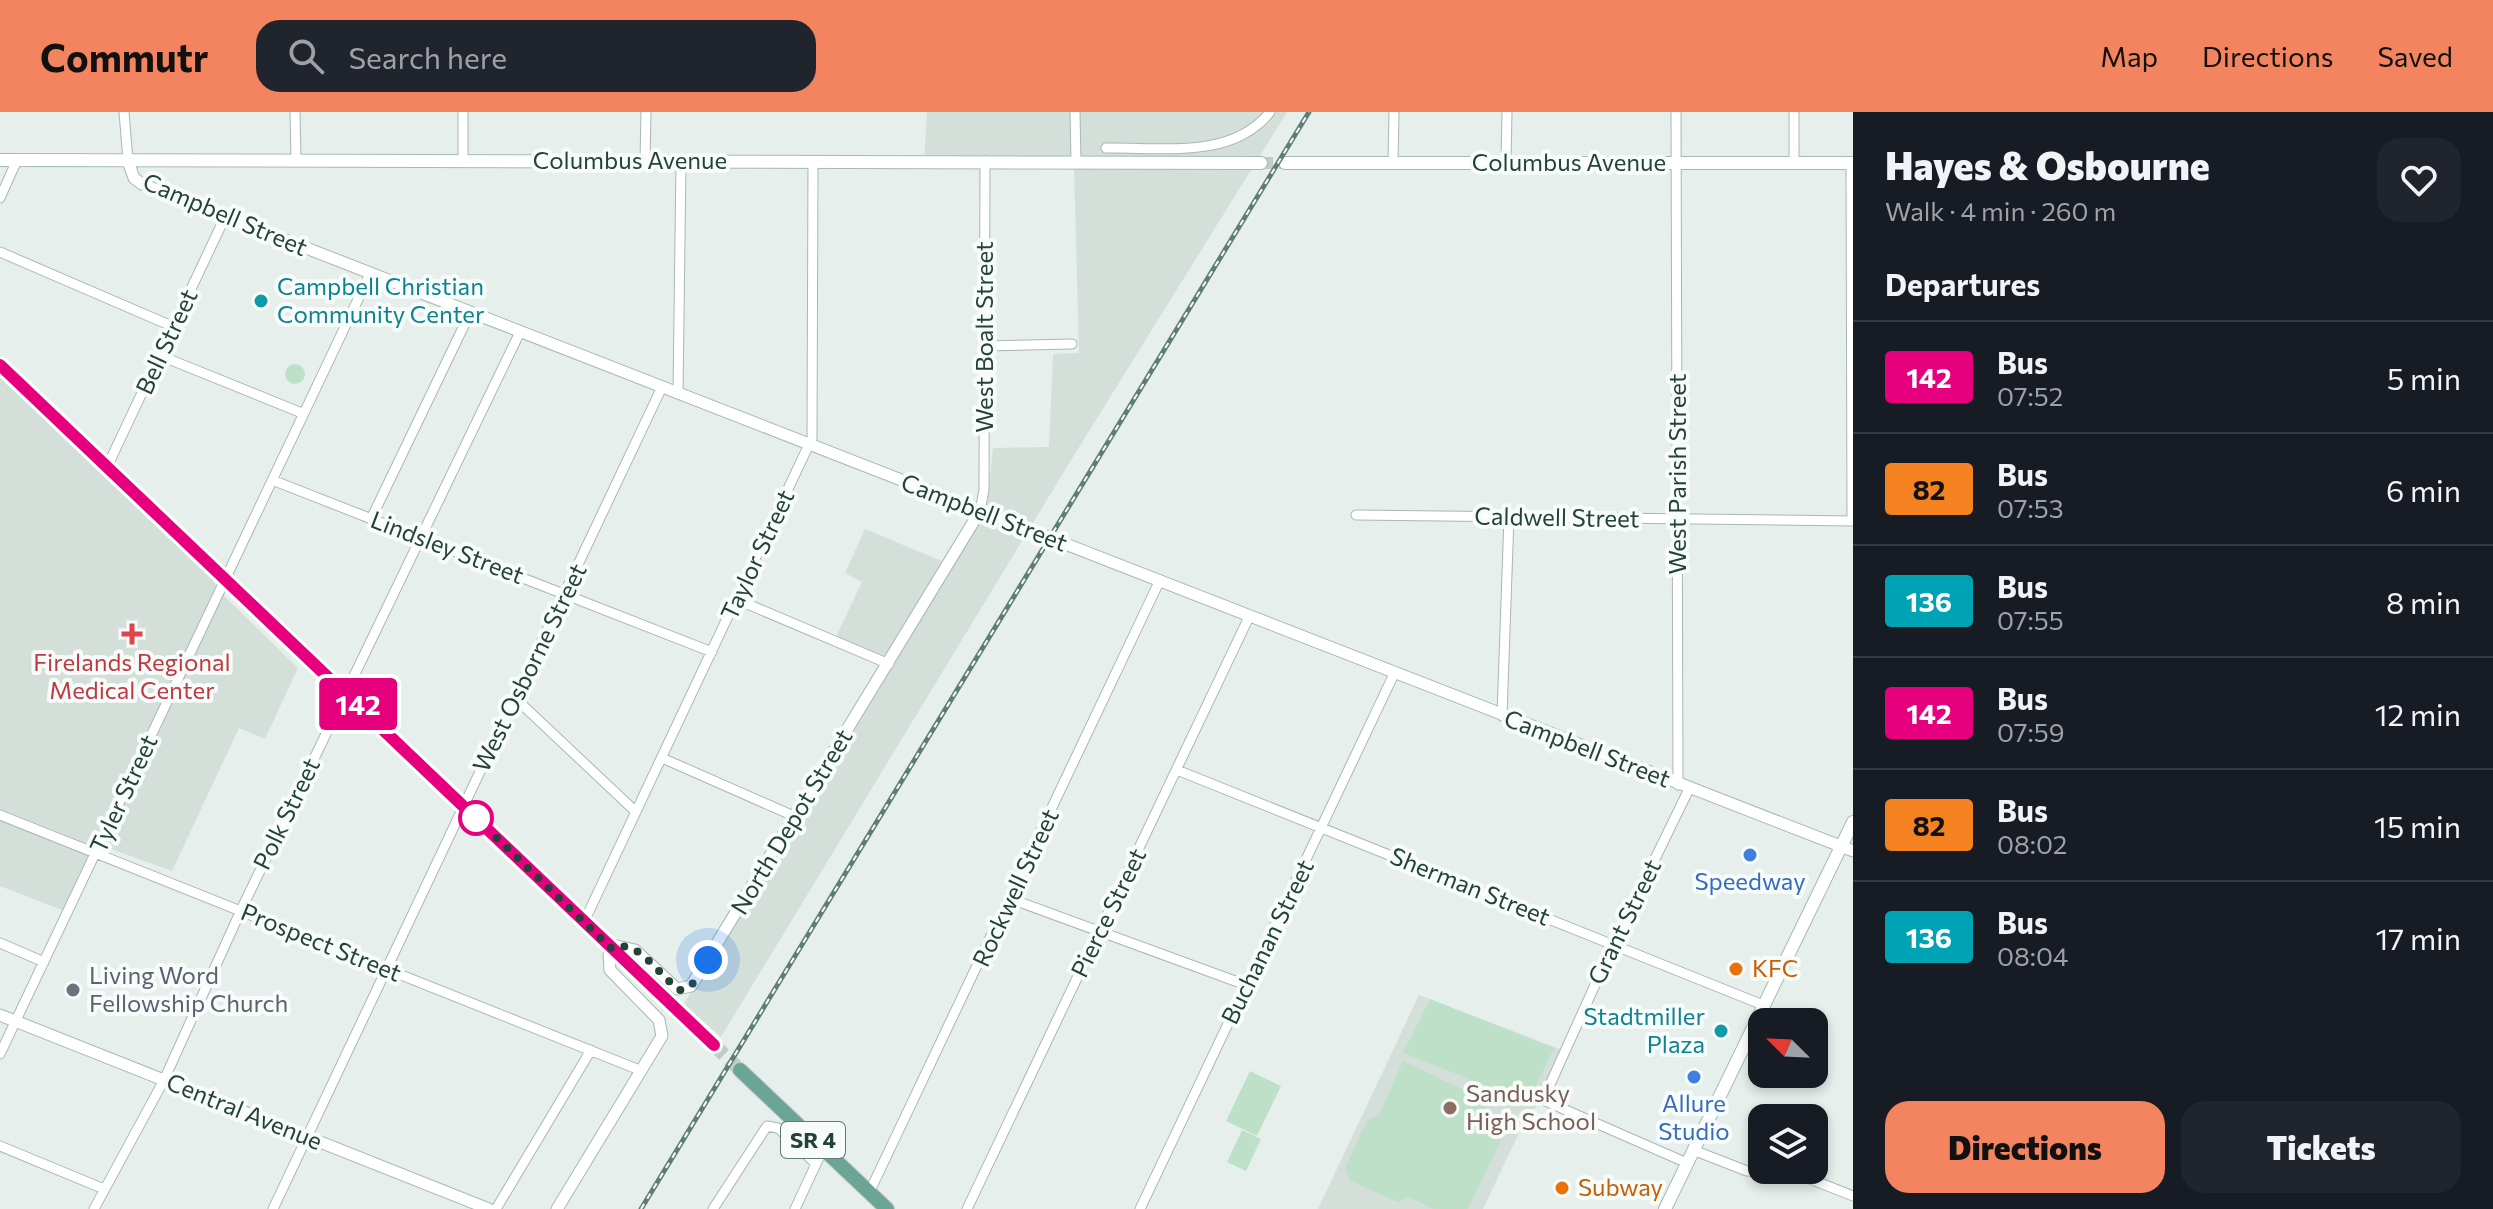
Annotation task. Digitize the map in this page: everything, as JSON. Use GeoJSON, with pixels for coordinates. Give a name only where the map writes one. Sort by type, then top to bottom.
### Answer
{"type":"FeatureCollection","features":[{"type":"Feature","properties":{"kind":"main road","name":"Columbus Avenue"},"geometry":{"type":"LineString","coordinates":[[0,160],[1261,163]]}},
{"type":"Feature","properties":{"kind":"main road","name":"Columbus Avenue"},"geometry":{"type":"LineString","coordinates":[[1285,163],[1852,163]]}},
{"type":"Feature","properties":{"kind":"main road"},"geometry":{"type":"LineString","coordinates":[[0,365],[714,1045]]}},
{"type":"Feature","properties":{"kind":"main road"},"geometry":{"type":"LineString","coordinates":[[1665,1209],[1763,1005],[1847,850],[1853,822]]}},
{"type":"Feature","properties":{"kind":"main road","name":"SR 4"},"geometry":{"type":"LineString","coordinates":[[740,1070],[887,1209]]}},
{"type":"Feature","properties":{"kind":"street"},"geometry":{"type":"LineString","coordinates":[[124,112],[128,161]]}},
{"type":"Feature","properties":{"kind":"street"},"geometry":{"type":"LineString","coordinates":[[295,112],[296,159]]}},
{"type":"Feature","properties":{"kind":"street"},"geometry":{"type":"LineString","coordinates":[[463,112],[463,160]]}},
{"type":"Feature","properties":{"kind":"street"},"geometry":{"type":"LineString","coordinates":[[645,160],[646,112]]}},
{"type":"Feature","properties":{"kind":"street"},"geometry":{"type":"LineString","coordinates":[[1075,112],[1076,162]]}},
{"type":"Feature","properties":{"kind":"street"},"geometry":{"type":"LineString","coordinates":[[1106,148],[1222,144],[1251,131],[1270,112]]}},
{"type":"Feature","properties":{"kind":"street"},"geometry":{"type":"LineString","coordinates":[[1393,162],[1394,112]]}},
{"type":"Feature","properties":{"kind":"street"},"geometry":{"type":"LineString","coordinates":[[1506,163],[1507,112]]}},
{"type":"Feature","properties":{"kind":"street","name":"West Parish Street"},"geometry":{"type":"LineString","coordinates":[[1676,112],[1683,787]]}},
{"type":"Feature","properties":{"kind":"street"},"geometry":{"type":"LineString","coordinates":[[1794,112],[1794,162]]}},
{"type":"Feature","properties":{"kind":"street"},"geometry":{"type":"LineString","coordinates":[[0,198],[17,160]]}},
{"type":"Feature","properties":{"kind":"street","name":"Campbell Street"},"geometry":{"type":"LineString","coordinates":[[128,161],[134,178],[142,184],[1847,850]]}},
{"type":"Feature","properties":{"kind":"street"},"geometry":{"type":"LineString","coordinates":[[678,394],[681,161]]}},
{"type":"Feature","properties":{"kind":"street","name":"West Boalt Street"},"geometry":{"type":"LineString","coordinates":[[980,511],[984,490],[985,161]]}},
{"type":"Feature","properties":{"kind":"street","name":"Taylor Street"},"geometry":{"type":"LineString","coordinates":[[584,922],[812,438],[813,162]]}},
{"type":"Feature","properties":{"kind":"street"},"geometry":{"type":"LineString","coordinates":[[1852,163],[1852,521]]}},
{"type":"Feature","properties":{"kind":"street","name":"Bell Street"},"geometry":{"type":"LineString","coordinates":[[107,467],[225,217]]}},
{"type":"Feature","properties":{"kind":"street"},"geometry":{"type":"LineString","coordinates":[[0,252],[174,327]]}},
{"type":"Feature","properties":{"kind":"street","name":"Tyler Street"},"geometry":{"type":"LineString","coordinates":[[0,1054],[370,274]]}},
{"type":"Feature","properties":{"kind":"street"},"geometry":{"type":"LineString","coordinates":[[371,519],[470,313]]}},
{"type":"Feature","properties":{"kind":"street","name":"Polk Street"},"geometry":{"type":"LineString","coordinates":[[94,1209],[164,1080],[241,910],[520,332]]}},
{"type":"Feature","properties":{"kind":"street"},"geometry":{"type":"LineString","coordinates":[[986,346],[1072,344]]}},
{"type":"Feature","properties":{"kind":"street"},"geometry":{"type":"LineString","coordinates":[[161,356],[302,413]]}},
{"type":"Feature","properties":{"kind":"street","name":"West Osborne Street"},"geometry":{"type":"LineString","coordinates":[[273,1209],[662,387]]}},
{"type":"Feature","properties":{"kind":"street","name":"Lindsley Street"},"geometry":{"type":"LineString","coordinates":[[272,480],[712,652]]}},
{"type":"Feature","properties":{"kind":"street","name":"North Depot Street"},"geometry":{"type":"LineString","coordinates":[[612,949],[621,945],[631,948],[672,985],[680,990],[689,989],[980,511]]}},
{"type":"Feature","properties":{"kind":"street","name":"Caldwell Street"},"geometry":{"type":"LineString","coordinates":[[1356,515],[1852,521]]}},
{"type":"Feature","properties":{"kind":"street"},"geometry":{"type":"LineString","coordinates":[[1502,716],[1509,517]]}},
{"type":"Feature","properties":{"kind":"street","name":"Rockwell Street"},"geometry":{"type":"LineString","coordinates":[[869,1193],[1159,582]]}},
{"type":"Feature","properties":{"kind":"street"},"geometry":{"type":"LineString","coordinates":[[738,600],[889,664]]}},
{"type":"Feature","properties":{"kind":"street","name":"Pierce Street"},"geometry":{"type":"LineString","coordinates":[[967,1209],[1249,617]]}},
{"type":"Feature","properties":{"kind":"street","name":"Buchanan Street"},"geometry":{"type":"LineString","coordinates":[[1140,1209],[1323,831],[1394,674]]}},
{"type":"Feature","properties":{"kind":"street"},"geometry":{"type":"LineString","coordinates":[[515,698],[636,812]]}},
{"type":"Feature","properties":{"kind":"street"},"geometry":{"type":"LineString","coordinates":[[662,758],[796,817]]}},
{"type":"Feature","properties":{"kind":"street","name":"Sherman Street"},"geometry":{"type":"LineString","coordinates":[[1177,770],[1763,1005]]}},
{"type":"Feature","properties":{"kind":"street","name":"Grant Street"},"geometry":{"type":"LineString","coordinates":[[1683,787],[1543,1100],[1690,1157]]}},
{"type":"Feature","properties":{"kind":"street","name":"Prospect Street"},"geometry":{"type":"LineString","coordinates":[[0,815],[642,1071]]}},
{"type":"Feature","properties":{"kind":"street"},"geometry":{"type":"LineString","coordinates":[[1011,899],[1246,985]]}},
{"type":"Feature","properties":{"kind":"street"},"geometry":{"type":"LineString","coordinates":[[0,943],[44,962]]}},
{"type":"Feature","properties":{"kind":"street"},"geometry":{"type":"LineString","coordinates":[[557,1209],[661,1039],[662,1025],[610,970],[608,959],[612,949]]}},
{"type":"Feature","properties":{"kind":"street","name":"Central Avenue"},"geometry":{"type":"LineString","coordinates":[[0,1015],[489,1209]]}},
{"type":"Feature","properties":{"kind":"street"},"geometry":{"type":"LineString","coordinates":[[496,1209],[591,1050]]}},
{"type":"Feature","properties":{"kind":"street"},"geometry":{"type":"LineString","coordinates":[[713,1209],[767,1126],[778,1128],[816,1164]]}},
{"type":"Feature","properties":{"kind":"street"},"geometry":{"type":"LineString","coordinates":[[0,1146],[104,1189]]}},
{"type":"Feature","properties":{"kind":"street"},"geometry":{"type":"LineString","coordinates":[[795,1209],[823,1149]]}},
{"type":"Feature","properties":{"kind":"street"},"geometry":{"type":"LineString","coordinates":[[1690,1157],[1747,1171],[1795,1173],[1853,1196]]}},
{"type":"Feature","properties":{"kind":"shaded area"},"geometry":{"type":"Polygon","coordinates":[[[927,112],[1287,112],[1068,465],[721,1037],[684,1004],[884,664],[834,641],[862,582],[845,573],[865,529],[951,565],[987,505],[993,448],[1049,447],[1053,354],[1079,353],[1074,166],[924,162],[927,112]]]}},
{"type":"Feature","properties":{"kind":"shaded area","name":"Firelands Regional Medical Center"},"geometry":{"type":"Polygon","coordinates":[[[0,377],[214,580],[217,589],[298,668],[265,739],[239,728],[172,871],[97,844],[65,911],[0,886],[0,377]]]}},
{"type":"Feature","properties":{"kind":"shaded area","name":"Sandusky High School"},"geometry":{"type":"Polygon","coordinates":[[[1419,995],[1565,1051],[1543,1100],[1527,1116],[1483,1209],[1318,1209],[1419,995]]]}},
{"type":"Feature","properties":{"kind":"green space"},"geometry":{"type":"Polygon","coordinates":[[[295,364],[302,367],[305,374],[302,381],[295,384],[288,381],[285,374],[288,367],[295,364]]]}},
{"type":"Feature","properties":{"kind":"green space"},"geometry":{"type":"Polygon","coordinates":[[[1430,999],[1554,1048],[1528,1102],[1403,1053],[1430,999]]]}},
{"type":"Feature","properties":{"kind":"green space"},"geometry":{"type":"Polygon","coordinates":[[[1403,1061],[1481,1098],[1501,1140],[1468,1209],[1433,1209],[1408,1197],[1398,1202],[1350,1181],[1345,1168],[1367,1120],[1379,1115],[1403,1061]]]}},
{"type":"Feature","properties":{"kind":"green space"},"geometry":{"type":"Polygon","coordinates":[[[1250,1071],[1281,1086],[1257,1136],[1226,1121],[1250,1071]]]}},
{"type":"Feature","properties":{"kind":"green space"},"geometry":{"type":"Polygon","coordinates":[[[1242,1130],[1261,1139],[1246,1171],[1227,1162],[1242,1130]]]}},
{"type":"Feature","properties":{"kind":"tunnel"},"geometry":{"type":"LineString","coordinates":[[1261,163],[1285,163]]}},
{"type":"Feature","properties":{"kind":"tunnel"},"geometry":{"type":"LineString","coordinates":[[714,1045],[740,1070]]}},
{"type":"Feature","properties":{"kind":"railway"},"geometry":{"type":"LineString","coordinates":[[641,1209],[1309,112]]}},
{"type":"Feature","properties":{"kind":"bus line","name":"142"},"geometry":{"type":"LineString","coordinates":[[0,365],[714,1045]]}},
{"type":"Feature","properties":{"kind":"place","name":"Campbell Christian Community Center"},"geometry":{"type":"Point","coordinates":[261,301]}},
{"type":"Feature","properties":{"kind":"place","name":"Firelands Regional Medical Center"},"geometry":{"type":"Point","coordinates":[132,634]}},
{"type":"Feature","properties":{"kind":"place","name":"Speedway"},"geometry":{"type":"Point","coordinates":[1750,855]}},
{"type":"Feature","properties":{"kind":"place","name":"KFC"},"geometry":{"type":"Point","coordinates":[1736,969]}},
{"type":"Feature","properties":{"kind":"place","name":"Living Word Fellowship Church"},"geometry":{"type":"Point","coordinates":[73,990]}},
{"type":"Feature","properties":{"kind":"place","name":"Stadtmiller Plaza"},"geometry":{"type":"Point","coordinates":[1721,1031]}},
{"type":"Feature","properties":{"kind":"place","name":"Allure Studio"},"geometry":{"type":"Point","coordinates":[1694,1077]}},
{"type":"Feature","properties":{"kind":"place","name":"Sandusky High School"},"geometry":{"type":"Point","coordinates":[1450,1108]}},
{"type":"Feature","properties":{"kind":"place","name":"Subway"},"geometry":{"type":"Point","coordinates":[1562,1188]}},
{"type":"Feature","properties":{"kind":"route"},"geometry":{"type":"LineString","coordinates":[[476,818],[612,949],[621,945],[633,949],[680,990],[691,986],[708,960]]}}]}
